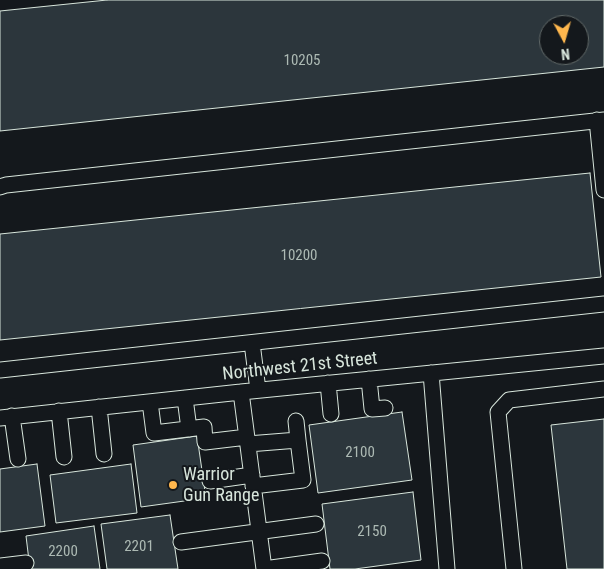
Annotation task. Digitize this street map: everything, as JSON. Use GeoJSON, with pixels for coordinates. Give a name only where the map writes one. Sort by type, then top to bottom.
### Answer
{"type":"FeatureCollection","features":[{"type":"Feature","properties":{"kind":"street"},"geometry":{"type":"LineString","coordinates":[[0,187],[601,120],[604,190]]}},
{"type":"Feature","properties":{"kind":"street"},"geometry":{"type":"LineString","coordinates":[[0,370],[604,304]]}},
{"type":"Feature","properties":{"kind":"street"},"geometry":{"type":"LineString","coordinates":[[252,343],[258,390]]}},
{"type":"Feature","properties":{"kind":"street","name":"Northwest 21st Street"},"geometry":{"type":"LineString","coordinates":[[6,417],[604,356]]}},
{"type":"Feature","properties":{"kind":"street"},"geometry":{"type":"LineString","coordinates":[[431,373],[447,569]]}},
{"type":"Feature","properties":{"kind":"street"},"geometry":{"type":"LineString","coordinates":[[369,379],[372,409],[385,408]]}},
{"type":"Feature","properties":{"kind":"street"},"geometry":{"type":"LineString","coordinates":[[328,383],[331,414]]}},
{"type":"Feature","properties":{"kind":"street"},"geometry":{"type":"LineString","coordinates":[[514,569],[498,412],[509,400],[604,389]]}},
{"type":"Feature","properties":{"kind":"street"},"geometry":{"type":"LineString","coordinates":[[241,392],[264,569],[322,561]]}},
{"type":"Feature","properties":{"kind":"street"},"geometry":{"type":"LineString","coordinates":[[185,398],[189,429]]}},
{"type":"Feature","properties":{"kind":"street"},"geometry":{"type":"LineString","coordinates":[[150,402],[154,433],[204,427],[205,442],[298,440]]}},
{"type":"Feature","properties":{"kind":"street"},"geometry":{"type":"LineString","coordinates":[[99,407],[104,454]]}},
{"type":"Feature","properties":{"kind":"street"},"geometry":{"type":"LineString","coordinates":[[59,412],[64,457]]}},
{"type":"Feature","properties":{"kind":"street"},"geometry":{"type":"LineString","coordinates":[[6,417],[18,459]]}},
{"type":"Feature","properties":{"kind":"street"},"geometry":{"type":"LineString","coordinates":[[210,481],[303,480],[296,421]]}},
{"type":"Feature","properties":{"kind":"street"},"geometry":{"type":"LineString","coordinates":[[181,542],[316,524]]}},
{"type":"Feature","properties":{"kind":"street"},"geometry":{"type":"LineString","coordinates":[[0,566],[26,563]]}},
{"type":"Feature","properties":{"kind":"building"},"geometry":{"type":"Polygon","coordinates":[[[107,0],[604,0],[604,67],[0,131],[0,11],[107,0]]]}},
{"type":"Feature","properties":{"kind":"building"},"geometry":{"type":"Polygon","coordinates":[[[590,173],[601,277],[0,340],[0,234],[590,173]]]}},
{"type":"Feature","properties":{"kind":"building"},"geometry":{"type":"Polygon","coordinates":[[[402,412],[412,480],[318,493],[309,425],[402,412]]]}},
{"type":"Feature","properties":{"kind":"building"},"geometry":{"type":"Polygon","coordinates":[[[604,419],[604,569],[567,569],[551,425],[604,419]]]}},
{"type":"Feature","properties":{"kind":"building"},"geometry":{"type":"Polygon","coordinates":[[[197,436],[206,498],[141,507],[133,445],[197,436]]]}},
{"type":"Feature","properties":{"kind":"building"},"geometry":{"type":"Polygon","coordinates":[[[37,464],[45,526],[0,532],[0,469],[37,464]]]}},
{"type":"Feature","properties":{"kind":"building"},"geometry":{"type":"Polygon","coordinates":[[[131,464],[137,513],[56,523],[50,475],[131,464]]]}},
{"type":"Feature","properties":{"kind":"building"},"geometry":{"type":"Polygon","coordinates":[[[413,492],[421,560],[355,569],[330,569],[322,504],[413,492]]]}},
{"type":"Feature","properties":{"kind":"building"},"geometry":{"type":"Polygon","coordinates":[[[170,515],[178,569],[107,569],[101,524],[170,515]]]}},
{"type":"Feature","properties":{"kind":"building"},"geometry":{"type":"Polygon","coordinates":[[[94,526],[100,569],[30,569],[26,536],[94,526]]]}},
{"type":"Feature","properties":{"kind":"place","name":"Warrior Gun Range"},"geometry":{"type":"Point","coordinates":[173,485]}}]}
